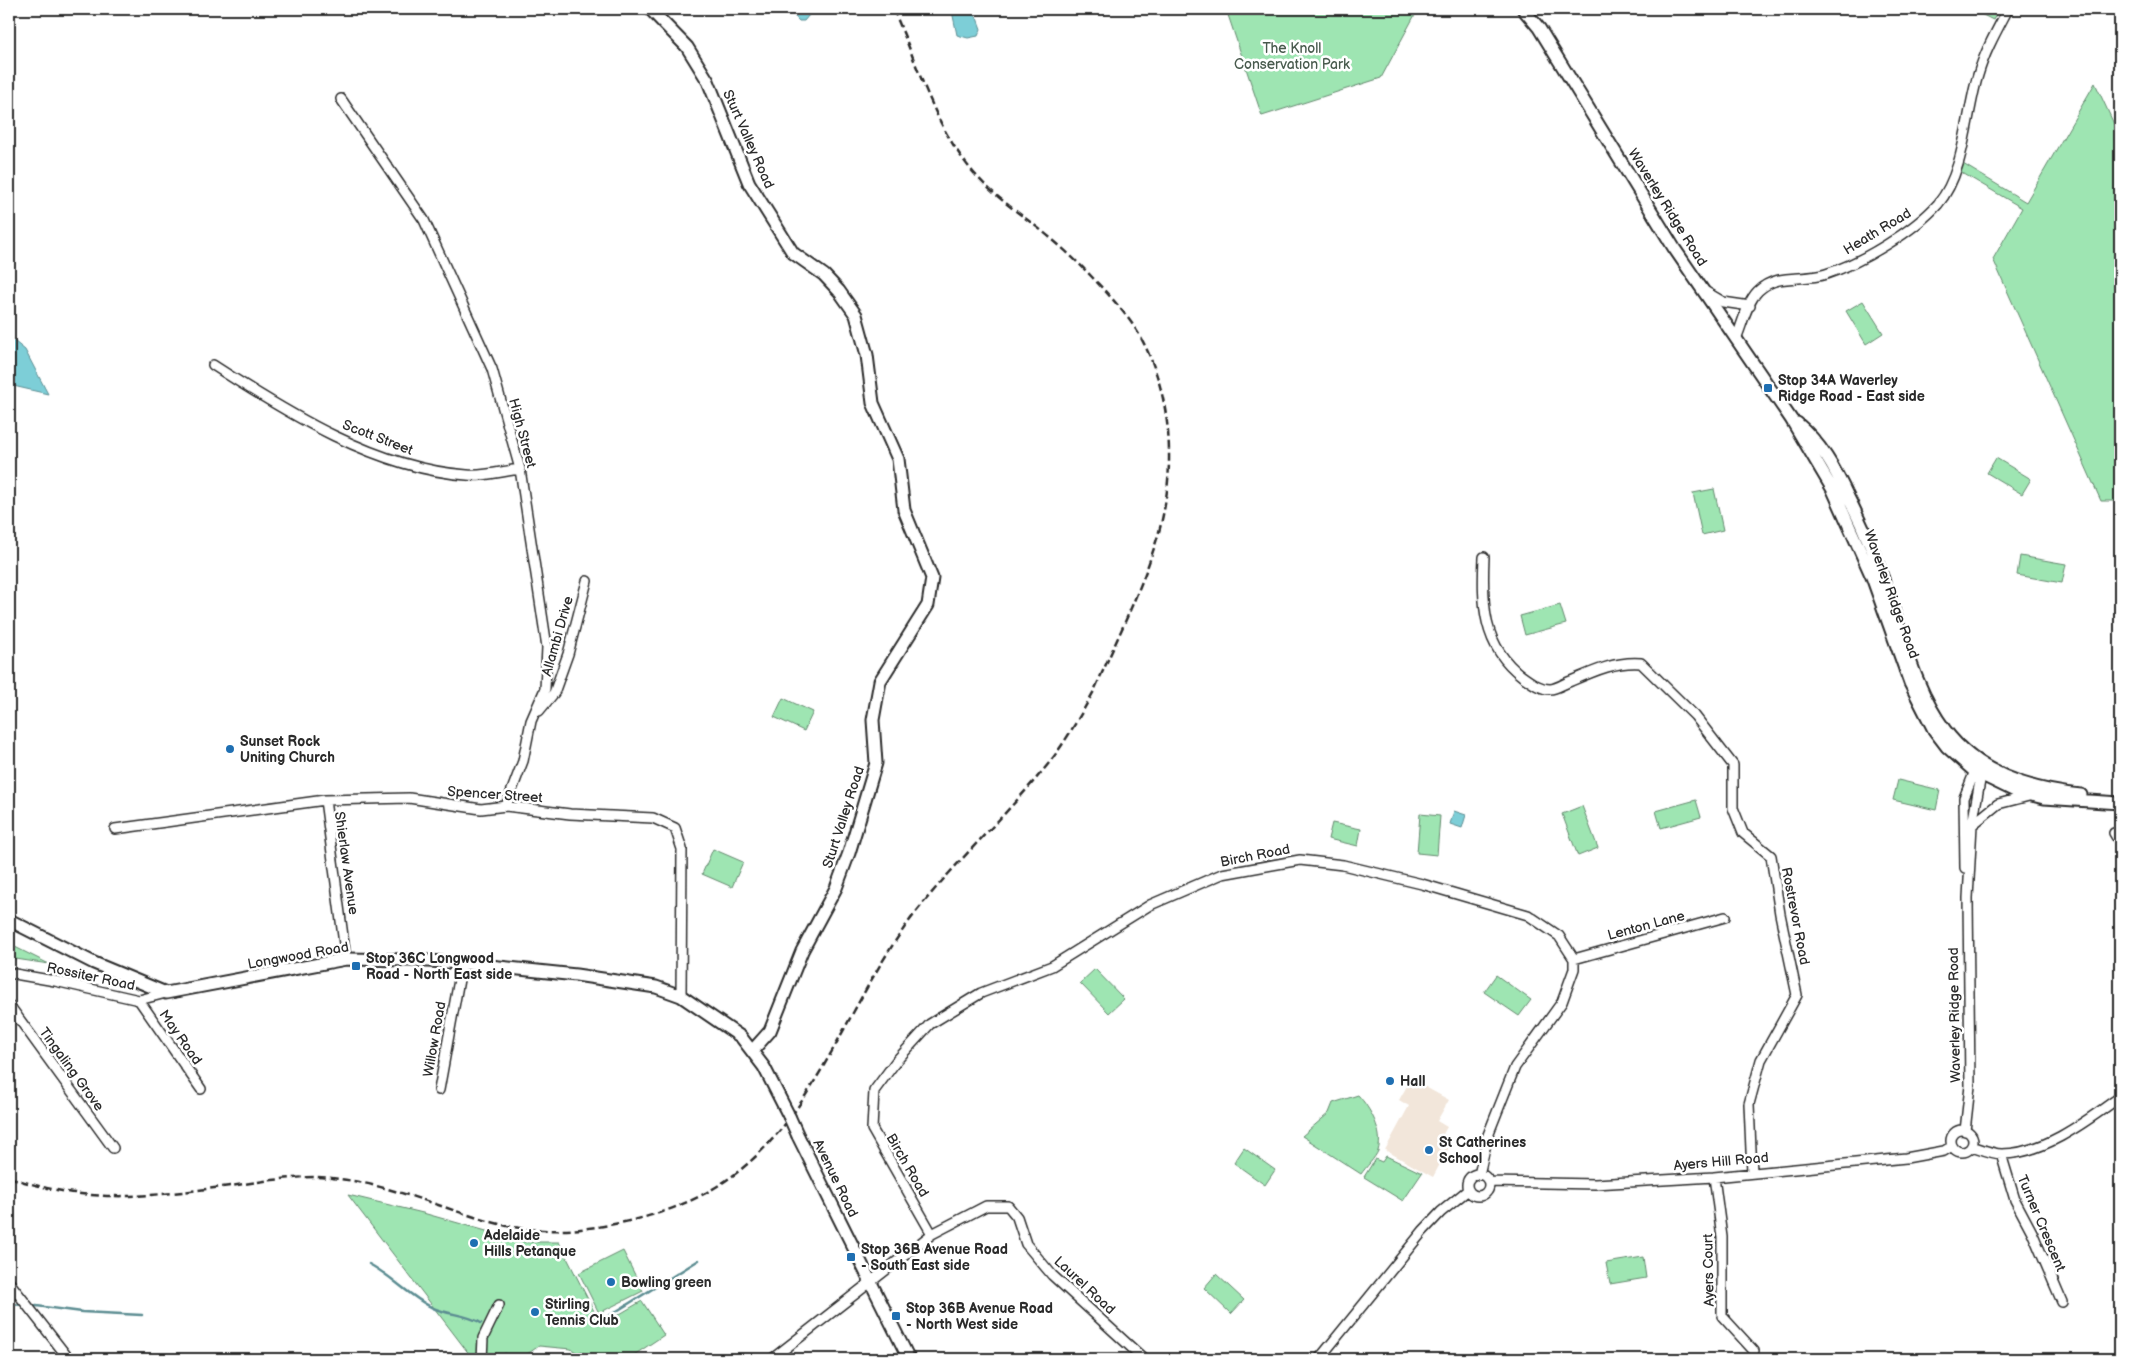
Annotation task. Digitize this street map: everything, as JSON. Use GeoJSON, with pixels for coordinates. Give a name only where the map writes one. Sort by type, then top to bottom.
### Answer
{"type":"FeatureCollection","features":[{"type":"Feature","properties":{"kind":"street","name":"Sturt Valley Road"},"geometry":{"type":"LineString","coordinates":[[650,9],[687,47],[708,81],[749,183],[793,253],[824,275],[839,291],[856,315],[867,354],[873,403],[898,459],[904,510],[932,578],[928,605],[880,681],[873,720],[876,763],[864,809],[836,888],[802,951],[770,1031],[753,1050]]}},
{"type":"Feature","properties":{"kind":"street","name":"Waverley Ridge Road"},"geometry":{"type":"LineString","coordinates":[[1523,9],[1539,28],[1674,248],[1791,418],[1833,490],[1858,541],[1896,648],[1923,711],[1947,747],[1980,768],[1998,784],[2031,795],[2075,801],[2120,803]]}},
{"type":"Feature","properties":{"kind":"street","name":"Heath Road"},"geometry":{"type":"LineString","coordinates":[[1736,339],[1757,292],[1773,280],[1824,275],[1846,267],[1918,225],[1939,202],[1954,173],[1978,75],[1989,44],[2008,9]]}},
{"type":"Feature","properties":{"kind":"street","name":"High Street"},"geometry":{"type":"LineString","coordinates":[[341,100],[424,220],[492,370],[520,469],[548,647],[545,689],[531,721],[523,760],[506,806]]}},
{"type":"Feature","properties":{"kind":"street"},"geometry":{"type":"LineString","coordinates":[[1706,292],[1723,302],[1750,306]]}},
{"type":"Feature","properties":{"kind":"street","name":"Scott Street"},"geometry":{"type":"LineString","coordinates":[[213,365],[247,387],[345,442],[420,468],[468,476],[520,469]]}},
{"type":"Feature","properties":{"kind":"street","name":"Rostrevor Road"},"geometry":{"type":"LineString","coordinates":[[1484,558],[1485,618],[1496,648],[1517,672],[1536,686],[1551,689],[1598,669],[1628,662],[1641,662],[1694,716],[1733,765],[1733,808],[1743,833],[1771,856],[1780,914],[1797,994],[1762,1060],[1749,1104],[1752,1173]]}},
{"type":"Feature","properties":{"kind":"street","name":"Allambi Drive"},"geometry":{"type":"LineString","coordinates":[[531,721],[554,692],[568,654],[587,581]]}},
{"type":"Feature","properties":{"kind":"street","name":"Waverley Ridge Road"},"geometry":{"type":"LineString","coordinates":[[1980,768],[2034,788],[2079,794],[2120,796]]}},
{"type":"Feature","properties":{"kind":"street","name":"Waverley Ridge Road"},"geometry":{"type":"LineString","coordinates":[[1965,1131],[1970,1086],[1968,898],[1972,825],[1980,768]]}},
{"type":"Feature","properties":{"kind":"street","name":"Waverley Ridge Road"},"geometry":{"type":"LineString","coordinates":[[1968,898],[1963,835],[1963,806],[1964,798],[1980,768]]}},
{"type":"Feature","properties":{"kind":"street","name":"Waverley Ridge Road"},"geometry":{"type":"LineString","coordinates":[[1972,825],[1998,804],[2031,795]]}},
{"type":"Feature","properties":{"kind":"street","name":"Spencer Street"},"geometry":{"type":"LineString","coordinates":[[115,829],[324,800],[409,798],[482,809],[506,806],[570,814],[653,818],[675,828],[682,849],[681,996]]}},
{"type":"Feature","properties":{"kind":"street","name":"Shierlaw Avenue"},"geometry":{"type":"LineString","coordinates":[[324,800],[346,959]]}},
{"type":"Feature","properties":{"kind":"street"},"geometry":{"type":"LineString","coordinates":[[2114,833],[2120,843]]}},
{"type":"Feature","properties":{"kind":"street","name":"Birch Road"},"geometry":{"type":"LineString","coordinates":[[932,1234],[872,1129],[874,1092],[898,1060],[930,1024],[981,993],[1052,966],[1150,905],[1222,874],[1300,860],[1343,865],[1422,884],[1528,915],[1559,936],[1574,959]]}},
{"type":"Feature","properties":{"kind":"street","name":"Lenton Lane"},"geometry":{"type":"LineString","coordinates":[[1574,959],[1725,917]]}},
{"type":"Feature","properties":{"kind":"street"},"geometry":{"type":"LineString","coordinates":[[9,920],[94,963],[166,994]]}},
{"type":"Feature","properties":{"kind":"street","name":"Longwood Road"},"geometry":{"type":"LineString","coordinates":[[166,994],[346,959],[410,960],[462,963],[631,982],[656,987],[681,996],[720,1022]]}},
{"type":"Feature","properties":{"kind":"street"},"geometry":{"type":"LineString","coordinates":[[1480,1174],[1488,1135],[1515,1067],[1562,1002],[1574,969],[1574,959]]}},
{"type":"Feature","properties":{"kind":"street","name":"Willow Road"},"geometry":{"type":"LineString","coordinates":[[439,1090],[462,963]]}},
{"type":"Feature","properties":{"kind":"street","name":"Rossiter Road"},"geometry":{"type":"LineString","coordinates":[[9,973],[55,981],[138,1000],[166,994]]}},
{"type":"Feature","properties":{"kind":"street","name":"May Road"},"geometry":{"type":"LineString","coordinates":[[138,1000],[201,1089]]}},
{"type":"Feature","properties":{"kind":"street","name":"Tingaling Grove"},"geometry":{"type":"LineString","coordinates":[[9,1005],[114,1148]]}},
{"type":"Feature","properties":{"kind":"street","name":"Avenue Road"},"geometry":{"type":"LineString","coordinates":[[720,1022],[741,1037],[753,1050],[789,1116],[909,1359]]}},
{"type":"Feature","properties":{"kind":"street"},"geometry":{"type":"LineString","coordinates":[[1972,1146],[2001,1154],[2022,1152],[2065,1135],[2120,1096]]}},
{"type":"Feature","properties":{"kind":"street"},"geometry":{"type":"LineString","coordinates":[[1958,1131],[1965,1131],[1972,1137],[1972,1146],[1964,1152],[1957,1151],[1952,1146],[1952,1136],[1958,1131]]}},
{"type":"Feature","properties":{"kind":"street","name":"Ayers Hill Road"},"geometry":{"type":"LineString","coordinates":[[1489,1182],[1595,1184],[1714,1176],[1906,1158],[1944,1151],[1952,1146]]}},
{"type":"Feature","properties":{"kind":"street","name":"Turner Crescent"},"geometry":{"type":"LineString","coordinates":[[2001,1154],[2015,1200],[2032,1232],[2062,1302]]}},
{"type":"Feature","properties":{"kind":"street"},"geometry":{"type":"LineString","coordinates":[[1468,1190],[1473,1195],[1484,1195],[1488,1190],[1489,1182],[1486,1177],[1480,1174]]}},
{"type":"Feature","properties":{"kind":"street"},"geometry":{"type":"LineString","coordinates":[[1318,1359],[1423,1231],[1441,1212],[1468,1190],[1470,1179],[1480,1174]]}},
{"type":"Feature","properties":{"kind":"street","name":"Ayers Court"},"geometry":{"type":"LineString","coordinates":[[1714,1176],[1722,1238],[1722,1316],[1754,1351]]}},
{"type":"Feature","properties":{"kind":"street","name":"Laurel Road"},"geometry":{"type":"LineString","coordinates":[[772,1359],[932,1234],[986,1206],[1008,1206],[1017,1217],[1026,1244],[1052,1275],[1144,1359]]}},
{"type":"Feature","properties":{"kind":"street"},"geometry":{"type":"LineString","coordinates":[[9,1282],[32,1309],[69,1359]]}},
{"type":"Feature","properties":{"kind":"street"},"geometry":{"type":"LineString","coordinates":[[482,1359],[483,1338],[499,1305]]}},
{"type":"Feature","properties":{"kind":"shaded area"},"geometry":{"type":"Polygon","coordinates":[[[1411,1079],[1449,1100],[1437,1121],[1447,1127],[1443,1134],[1453,1140],[1433,1177],[1385,1150],[1409,1106],[1399,1100],[1411,1079]]]}},
{"type":"Feature","properties":{"kind":"green space","name":"The Knoll Conservation Park"},"geometry":{"type":"Polygon","coordinates":[[[1226,9],[1418,9],[1381,78],[1262,116],[1226,9]]]}},
{"type":"Feature","properties":{"kind":"green space"},"geometry":{"type":"Polygon","coordinates":[[[1971,9],[1999,9],[1993,20],[1971,9]]]}},
{"type":"Feature","properties":{"kind":"green space"},"geometry":{"type":"Polygon","coordinates":[[[2095,83],[2120,137],[2120,501],[2101,501],[1993,259],[2022,208],[1959,171],[1963,164],[2026,202],[2095,83]]]}},
{"type":"Feature","properties":{"kind":"green space"},"geometry":{"type":"Polygon","coordinates":[[[1863,301],[1883,333],[1866,344],[1846,311],[1863,301]]]}},
{"type":"Feature","properties":{"kind":"green space"},"geometry":{"type":"Polygon","coordinates":[[[1996,458],[2031,479],[2022,494],[1987,473],[1996,458]]]}},
{"type":"Feature","properties":{"kind":"green space"},"geometry":{"type":"Polygon","coordinates":[[[1714,489],[1723,530],[1702,535],[1693,493],[1714,489]]]}},
{"type":"Feature","properties":{"kind":"green space"},"geometry":{"type":"Polygon","coordinates":[[[2020,556],[2066,564],[2062,583],[2017,575],[2020,556]]]}},
{"type":"Feature","properties":{"kind":"green space"},"geometry":{"type":"Polygon","coordinates":[[[1560,605],[1566,624],[1525,635],[1520,616],[1560,605]]]}},
{"type":"Feature","properties":{"kind":"green space"},"geometry":{"type":"Polygon","coordinates":[[[783,698],[813,712],[804,731],[774,717],[783,698]]]}},
{"type":"Feature","properties":{"kind":"green space"},"geometry":{"type":"Polygon","coordinates":[[[1898,780],[1940,790],[1936,810],[1893,800],[1898,780]]]}},
{"type":"Feature","properties":{"kind":"green space"},"geometry":{"type":"Polygon","coordinates":[[[1696,800],[1701,817],[1661,828],[1656,811],[1696,800]]]}},
{"type":"Feature","properties":{"kind":"green space"},"geometry":{"type":"Polygon","coordinates":[[[1582,806],[1598,848],[1578,856],[1562,814],[1582,806]]]}},
{"type":"Feature","properties":{"kind":"green space"},"geometry":{"type":"Polygon","coordinates":[[[1420,814],[1440,816],[1437,855],[1417,853],[1420,814]]]}},
{"type":"Feature","properties":{"kind":"green space"},"geometry":{"type":"Polygon","coordinates":[[[1332,823],[1361,829],[1358,846],[1328,839],[1332,823]]]}},
{"type":"Feature","properties":{"kind":"green space"},"geometry":{"type":"Polygon","coordinates":[[[713,849],[743,862],[732,887],[702,874],[713,849]]]}},
{"type":"Feature","properties":{"kind":"green space"},"geometry":{"type":"Polygon","coordinates":[[[9,944],[49,964],[9,958],[9,944]]]}},
{"type":"Feature","properties":{"kind":"green space"},"geometry":{"type":"Polygon","coordinates":[[[1095,969],[1124,999],[1109,1013],[1080,983],[1095,969]]]}},
{"type":"Feature","properties":{"kind":"green space"},"geometry":{"type":"Polygon","coordinates":[[[1496,975],[1531,1000],[1519,1016],[1484,992],[1496,975]]]}},
{"type":"Feature","properties":{"kind":"green space"},"geometry":{"type":"Polygon","coordinates":[[[1358,1095],[1371,1113],[1379,1136],[1378,1151],[1361,1174],[1302,1136],[1329,1113],[1333,1103],[1358,1095]]]}},
{"type":"Feature","properties":{"kind":"green space"},"geometry":{"type":"Polygon","coordinates":[[[1244,1148],[1275,1170],[1265,1185],[1234,1163],[1244,1148]]]}},
{"type":"Feature","properties":{"kind":"green space"},"geometry":{"type":"Polygon","coordinates":[[[1386,1156],[1422,1173],[1403,1201],[1364,1177],[1375,1159],[1382,1162],[1386,1156]]]}},
{"type":"Feature","properties":{"kind":"green space"},"geometry":{"type":"Polygon","coordinates":[[[348,1195],[423,1213],[525,1242],[559,1242],[601,1325],[642,1301],[664,1335],[628,1359],[587,1359],[582,1351],[578,1353],[571,1349],[539,1346],[520,1359],[473,1359],[348,1195]]]}},
{"type":"Feature","properties":{"kind":"green space","name":"Bowling green"},"geometry":{"type":"Polygon","coordinates":[[[623,1251],[643,1291],[599,1313],[579,1273],[623,1251]]]}},
{"type":"Feature","properties":{"kind":"green space"},"geometry":{"type":"Polygon","coordinates":[[[1643,1257],[1646,1278],[1610,1284],[1606,1263],[1643,1257]]]}},
{"type":"Feature","properties":{"kind":"green space"},"geometry":{"type":"Polygon","coordinates":[[[1216,1274],[1244,1300],[1231,1314],[1204,1288],[1216,1274]]]}},
{"type":"Feature","properties":{"kind":"water"},"geometry":{"type":"Polygon","coordinates":[[[788,9],[807,9],[809,15],[804,21],[799,21],[788,9]]]}},
{"type":"Feature","properties":{"kind":"water"},"geometry":{"type":"Polygon","coordinates":[[[954,9],[969,9],[977,18],[981,29],[978,36],[968,38],[957,35],[952,11],[954,9]]]}},
{"type":"Feature","properties":{"kind":"water"},"geometry":{"type":"Polygon","coordinates":[[[9,337],[25,350],[48,394],[9,385],[9,337]]]}},
{"type":"Feature","properties":{"kind":"water"},"geometry":{"type":"Polygon","coordinates":[[[1454,811],[1466,815],[1462,828],[1450,824],[1454,811]]]}},
{"type":"Feature","properties":{"kind":"waterway"},"geometry":{"type":"LineString","coordinates":[[604,1319],[699,1260]]}},
{"type":"Feature","properties":{"kind":"waterway"},"geometry":{"type":"LineString","coordinates":[[369,1264],[433,1308],[481,1323]]}},
{"type":"Feature","properties":{"kind":"waterway"},"geometry":{"type":"LineString","coordinates":[[9,1304],[24,1305]]}},
{"type":"Feature","properties":{"kind":"waterway"},"geometry":{"type":"LineString","coordinates":[[29,1305],[82,1312],[142,1315]]}},
{"type":"Feature","properties":{"kind":"waterway"},"geometry":{"type":"LineString","coordinates":[[504,1359],[505,1354]]}},
{"type":"Feature","properties":{"kind":"railway"},"geometry":{"type":"LineString","coordinates":[[9,1177],[66,1192],[119,1196],[172,1193],[294,1178],[341,1179],[389,1189],[507,1226],[539,1230],[570,1230],[633,1220],[691,1200],[738,1172],[774,1137],[805,1096],[884,958],[916,912],[948,874],[1033,782],[1055,755],[1073,728],[1094,691],[1142,582],[1155,545],[1167,493],[1169,466],[1165,412],[1160,385],[1140,336],[1118,305],[1085,270],[1041,230],[987,187],[959,154],[927,94],[893,9]]}},
{"type":"Feature","properties":{"kind":"place","name":"Stop 34A Waverley Ridge Road - East side"},"geometry":{"type":"Point","coordinates":[1768,388]}},
{"type":"Feature","properties":{"kind":"place","name":"Sunset Rock Uniting Church"},"geometry":{"type":"Point","coordinates":[230,749]}},
{"type":"Feature","properties":{"kind":"place","name":"Stop 36C Longwood Road - North East side"},"geometry":{"type":"Point","coordinates":[356,966]}},
{"type":"Feature","properties":{"kind":"place","name":"Hall"},"geometry":{"type":"Point","coordinates":[1390,1081]}},
{"type":"Feature","properties":{"kind":"place","name":"St Catherines School"},"geometry":{"type":"Point","coordinates":[1429,1150]}},
{"type":"Feature","properties":{"kind":"place","name":"Adelaide Hills Petanque"},"geometry":{"type":"Point","coordinates":[474,1243]}},
{"type":"Feature","properties":{"kind":"place","name":"Stop 36B Avenue Road - South East side"},"geometry":{"type":"Point","coordinates":[851,1257]}},
{"type":"Feature","properties":{"kind":"place","name":"Bowling green"},"geometry":{"type":"Point","coordinates":[611,1282]}},
{"type":"Feature","properties":{"kind":"place","name":"Stirling Tennis Club"},"geometry":{"type":"Point","coordinates":[535,1312]}},
{"type":"Feature","properties":{"kind":"place","name":"Stop 36B Avenue Road - North West side"},"geometry":{"type":"Point","coordinates":[896,1316]}}]}
